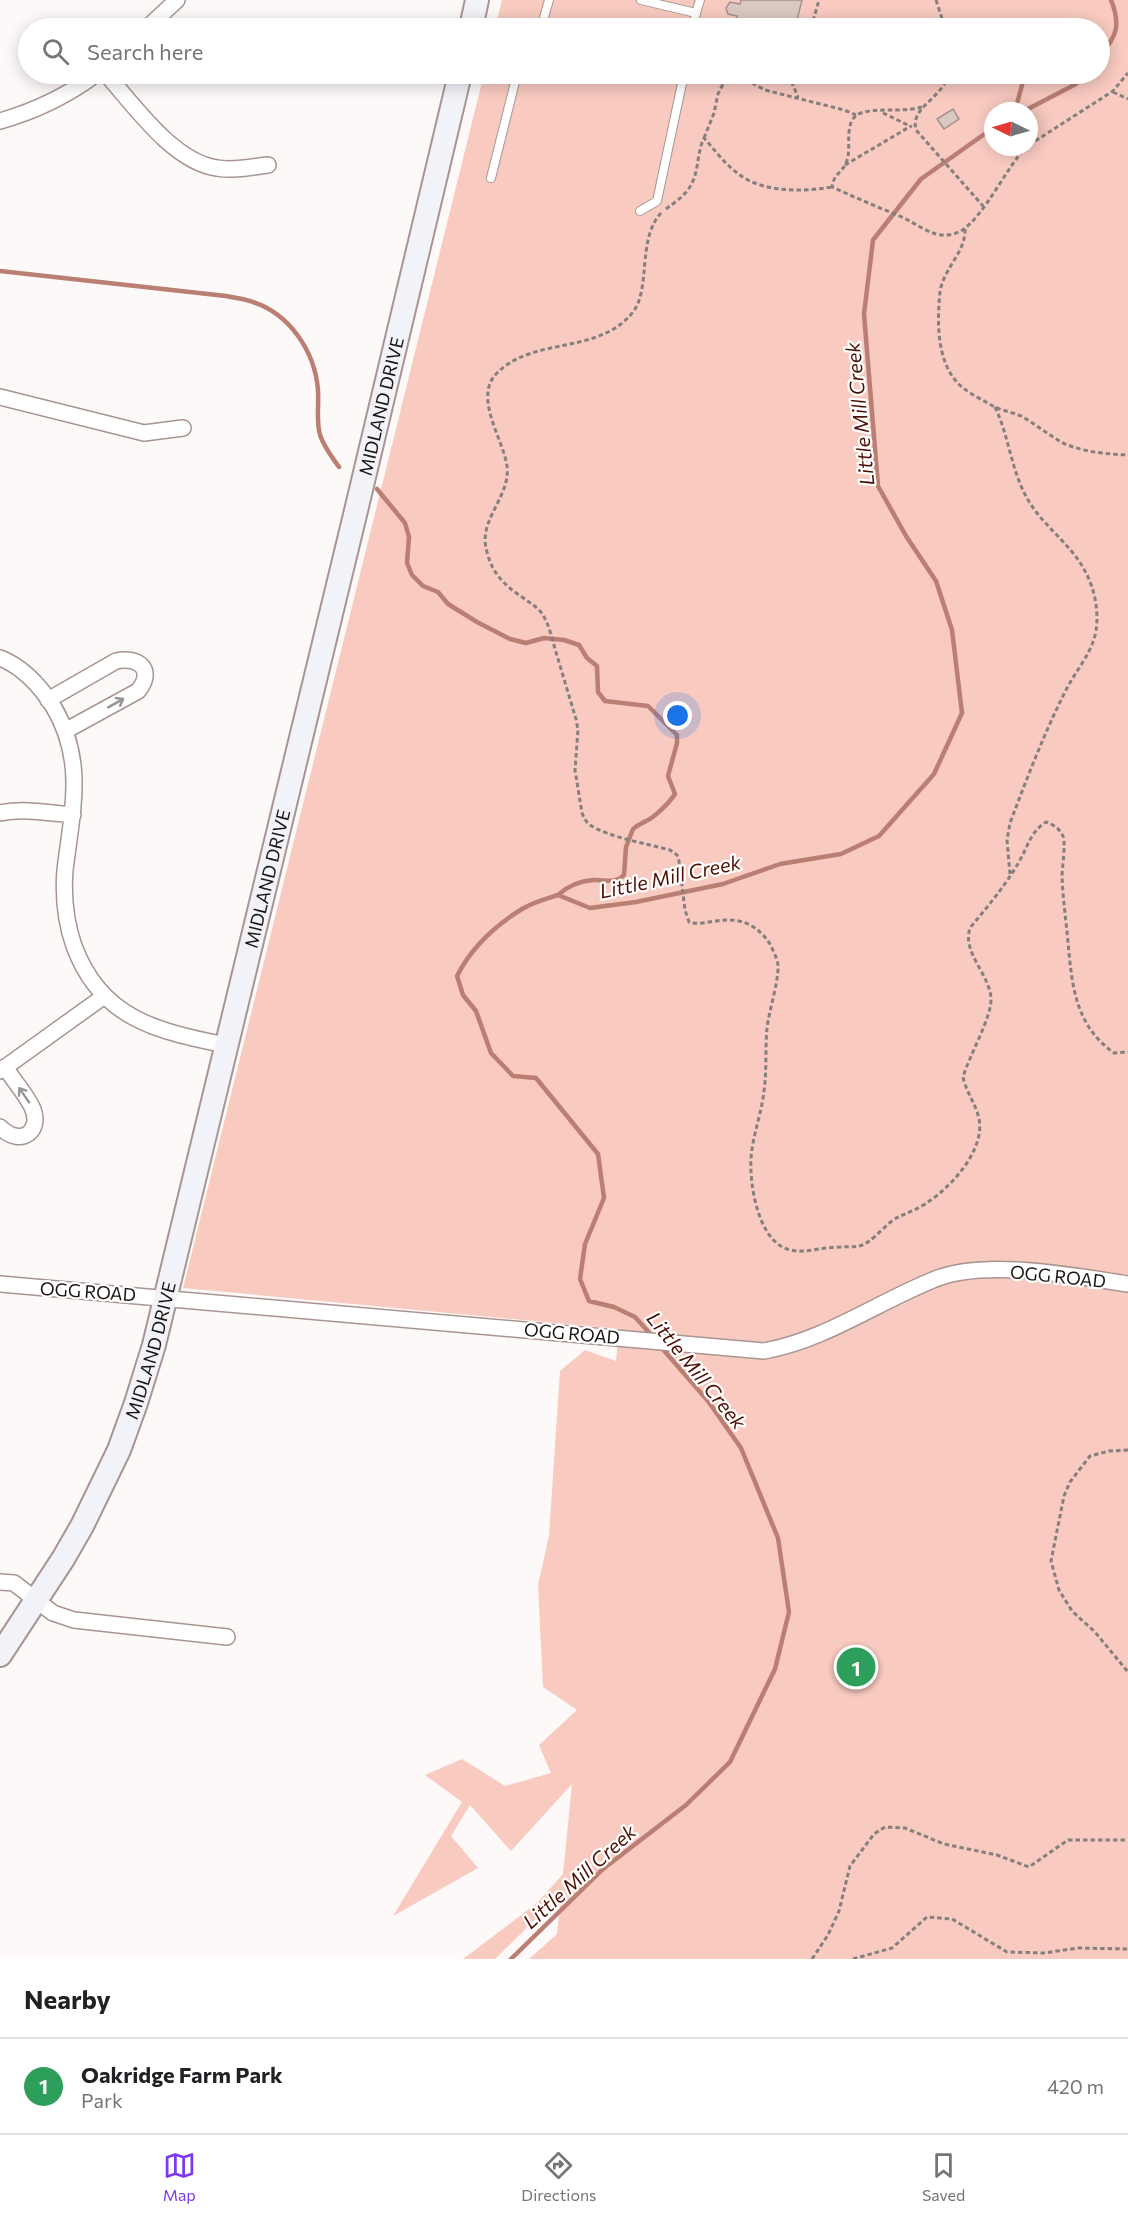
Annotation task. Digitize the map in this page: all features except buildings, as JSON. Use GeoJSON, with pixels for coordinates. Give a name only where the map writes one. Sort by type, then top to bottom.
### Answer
{"type":"FeatureCollection","features":[{"type":"Feature","properties":{"kind":"main road"},"geometry":{"type":"LineString","coordinates":[[473,18],[477,0]]}},
{"type":"Feature","properties":{"kind":"main road","name":"MIDLAND DRIVE"},"geometry":{"type":"LineString","coordinates":[[0,1655],[82,1526],[119,1450],[139,1394],[166,1297],[458,84]]}},
{"type":"Feature","properties":{"kind":"street"},"geometry":{"type":"LineString","coordinates":[[158,18],[177,0]]}},
{"type":"Feature","properties":{"kind":"street"},"geometry":{"type":"LineString","coordinates":[[0,121],[51,102],[83,84]]}},
{"type":"Feature","properties":{"kind":"street"},"geometry":{"type":"LineString","coordinates":[[115,84],[178,152],[196,163],[216,168],[234,169],[268,165]]}},
{"type":"Feature","properties":{"kind":"street"},"geometry":{"type":"LineString","coordinates":[[0,397],[144,433],[183,428]]}},
{"type":"Feature","properties":{"kind":"street"},"geometry":{"type":"LineString","coordinates":[[0,658],[27,674],[48,700],[65,731],[74,760],[75,787],[65,872],[65,898],[69,932],[89,978],[103,997],[150,1026],[185,1037],[225,1045]]}},
{"type":"Feature","properties":{"kind":"street"},"geometry":{"type":"LineString","coordinates":[[48,700],[116,661],[136,660],[142,666],[145,674],[144,684],[138,691],[65,731]]}},
{"type":"Feature","properties":{"kind":"street"},"geometry":{"type":"LineString","coordinates":[[0,813],[31,811],[73,815]]}},
{"type":"Feature","properties":{"kind":"street"},"geometry":{"type":"LineString","coordinates":[[0,1127],[9,1136],[18,1138],[25,1136],[32,1129],[34,1119],[32,1107],[2,1069],[103,997]]}},
{"type":"Feature","properties":{"kind":"street","name":"OGG ROAD"},"geometry":{"type":"LineString","coordinates":[[0,1284],[764,1351],[785,1347],[819,1334],[934,1279],[957,1273],[1014,1271],[1128,1284]]}},
{"type":"Feature","properties":{"kind":"street"},"geometry":{"type":"LineString","coordinates":[[0,1582],[14,1583],[53,1613],[74,1620],[227,1637]]}},
{"type":"Feature","properties":{"kind":"lane"},"geometry":{"type":"LineString","coordinates":[[544,18],[549,0]]}},
{"type":"Feature","properties":{"kind":"lane"},"geometry":{"type":"LineString","coordinates":[[641,0],[696,13]]}},
{"type":"Feature","properties":{"kind":"lane"},"geometry":{"type":"LineString","coordinates":[[695,18],[700,0]]}},
{"type":"Feature","properties":{"kind":"lane"},"geometry":{"type":"LineString","coordinates":[[491,178],[514,84]]}},
{"type":"Feature","properties":{"kind":"lane"},"geometry":{"type":"LineString","coordinates":[[640,211],[657,201],[682,84]]}},
{"type":"Feature","properties":{"kind":"path"},"geometry":{"type":"LineString","coordinates":[[814,18],[819,0]]}},
{"type":"Feature","properties":{"kind":"path"},"geometry":{"type":"LineString","coordinates":[[936,0],[942,18]]}},
{"type":"Feature","properties":{"kind":"path"},"geometry":{"type":"LineString","coordinates":[[1038,140],[1113,91],[1128,73]]}},
{"type":"Feature","properties":{"kind":"path"},"geometry":{"type":"LineString","coordinates":[[723,84],[700,145],[692,184],[684,195],[659,215],[654,224],[647,244],[639,298],[630,315],[606,333],[591,340],[555,346],[520,358],[507,365],[490,380],[488,389],[489,406],[507,468],[504,487],[487,523],[485,534],[487,553],[500,579],[534,605],[546,621],[576,719],[578,730],[575,770],[584,820],[591,826],[670,850],[676,855],[689,922],[696,924],[720,920],[744,921],[755,926],[769,944],[778,966],[767,1027],[764,1092],[750,1168],[752,1187],[764,1227],[769,1237],[779,1246],[792,1250],[862,1246],[895,1218],[933,1198],[957,1176],[970,1159],[980,1133],[979,1120],[963,1077],[991,999],[968,942],[968,934],[970,928],[997,896],[1038,827],[1046,822],[1056,826],[1064,838],[1062,891],[1071,982],[1078,1005],[1089,1028],[1104,1046],[1114,1053],[1128,1052]]}},
{"type":"Feature","properties":{"kind":"path"},"geometry":{"type":"LineString","coordinates":[[754,84],[765,90],[856,115]]}},
{"type":"Feature","properties":{"kind":"path"},"geometry":{"type":"LineString","coordinates":[[793,84],[799,99]]}},
{"type":"Feature","properties":{"kind":"path"},"geometry":{"type":"LineString","coordinates":[[845,165],[849,148],[850,126],[856,115],[862,112],[911,111],[922,107],[939,93],[945,84]]}},
{"type":"Feature","properties":{"kind":"path"},"geometry":{"type":"LineString","coordinates":[[1113,91],[1128,99]]}},
{"type":"Feature","properties":{"kind":"path"},"geometry":{"type":"LineString","coordinates":[[916,130],[915,120],[922,107]]}},
{"type":"Feature","properties":{"kind":"path"},"geometry":{"type":"LineString","coordinates":[[878,112],[888,114],[916,130],[983,206]]}},
{"type":"Feature","properties":{"kind":"path"},"geometry":{"type":"LineString","coordinates":[[832,187],[835,174],[845,165],[911,126]]}},
{"type":"Feature","properties":{"kind":"path"},"geometry":{"type":"LineString","coordinates":[[704,138],[734,171],[760,186],[816,189],[832,187],[933,233],[944,235],[955,234],[964,229],[1018,156]]}},
{"type":"Feature","properties":{"kind":"path"},"geometry":{"type":"LineString","coordinates":[[964,229],[962,244],[944,278],[940,291],[941,345],[944,361],[951,375],[962,387],[995,407],[1021,417],[1064,443],[1102,453],[1128,455]]}},
{"type":"Feature","properties":{"kind":"path"},"geometry":{"type":"LineString","coordinates":[[995,407],[1025,496],[1086,572],[1095,596],[1096,609],[1093,643],[1067,689],[1010,824],[1007,840],[1010,875]]}},
{"type":"Feature","properties":{"kind":"path"},"geometry":{"type":"LineString","coordinates":[[1128,1450],[1109,1451],[1090,1456],[1070,1482],[1064,1496],[1051,1561],[1059,1590],[1072,1611],[1095,1632],[1128,1672]]}},
{"type":"Feature","properties":{"kind":"path"},"geometry":{"type":"LineString","coordinates":[[812,1959],[828,1935],[839,1911],[850,1866],[874,1834],[885,1827],[905,1828],[944,1844],[997,1855],[1029,1867],[1068,1840],[1128,1840]]}},
{"type":"Feature","properties":{"kind":"path"},"geometry":{"type":"LineString","coordinates":[[853,1959],[892,1948],[927,1917],[952,1919],[1007,1952],[1044,1953],[1078,1948],[1128,1949]]}},
{"type":"Feature","properties":{"kind":"shaded area"},"geometry":{"type":"Polygon","coordinates":[[[502,0],[1128,0],[1128,1959],[529,1959],[557,1934],[561,1894],[495,1959],[463,1959],[537,1903],[563,1874],[572,1784],[511,1851],[470,1805],[451,1836],[478,1868],[393,1916],[462,1802],[425,1775],[462,1759],[505,1786],[551,1773],[539,1745],[577,1710],[543,1687],[538,1585],[549,1536],[560,1371],[585,1350],[616,1361],[619,1329],[183,1288],[482,84],[1110,84],[1110,18],[498,18],[502,0]]]}},
{"type":"Feature","properties":{"kind":"waterway","name":"Little Mill Creek"},"geometry":{"type":"LineString","coordinates":[[1110,42],[1116,30],[1116,16],[1111,0]]}},
{"type":"Feature","properties":{"kind":"waterway"},"geometry":{"type":"LineString","coordinates":[[1017,102],[1022,84]]}},
{"type":"Feature","properties":{"kind":"waterway","name":"Little Mill Creek"},"geometry":{"type":"LineString","coordinates":[[1038,104],[1076,84]]}},
{"type":"Feature","properties":{"kind":"waterway","name":"Little Mill Creek"},"geometry":{"type":"LineString","coordinates":[[654,1338],[635,1317],[614,1307],[589,1301],[580,1279],[585,1244],[604,1198],[598,1154],[536,1078],[513,1076],[491,1053],[476,1011],[463,995],[457,976],[469,956],[494,930],[531,904],[558,895],[590,908],[636,902],[723,884],[780,864],[841,854],[879,836],[934,774],[962,713],[952,630],[936,581],[906,536],[878,486],[864,314],[873,240],[921,179],[984,134]]}},
{"type":"Feature","properties":{"kind":"waterway"},"geometry":{"type":"LineString","coordinates":[[0,271],[226,296],[250,301],[266,308],[289,325],[298,336],[312,362],[318,390],[320,435],[339,467]]}},
{"type":"Feature","properties":{"kind":"waterway"},"geometry":{"type":"LineString","coordinates":[[377,489],[405,523],[409,537],[407,563],[412,575],[423,586],[438,592],[448,604],[510,639],[526,643],[544,638],[564,640],[579,645],[587,658],[597,666],[598,692],[605,701],[648,706],[677,735],[668,776],[675,794],[657,813],[633,829],[626,847],[624,875],[613,881],[593,880],[578,883],[558,895]]}},
{"type":"Feature","properties":{"kind":"waterway","name":"Little Mill Creek"},"geometry":{"type":"LineString","coordinates":[[511,1959],[603,1869],[686,1805],[730,1762],[775,1669],[789,1612],[778,1538],[741,1448],[708,1401],[661,1347]]}},
{"type":"Feature","properties":{"kind":"place","name":"Oakridge Farm Park"},"geometry":{"type":"Point","coordinates":[856,1667]}}]}
